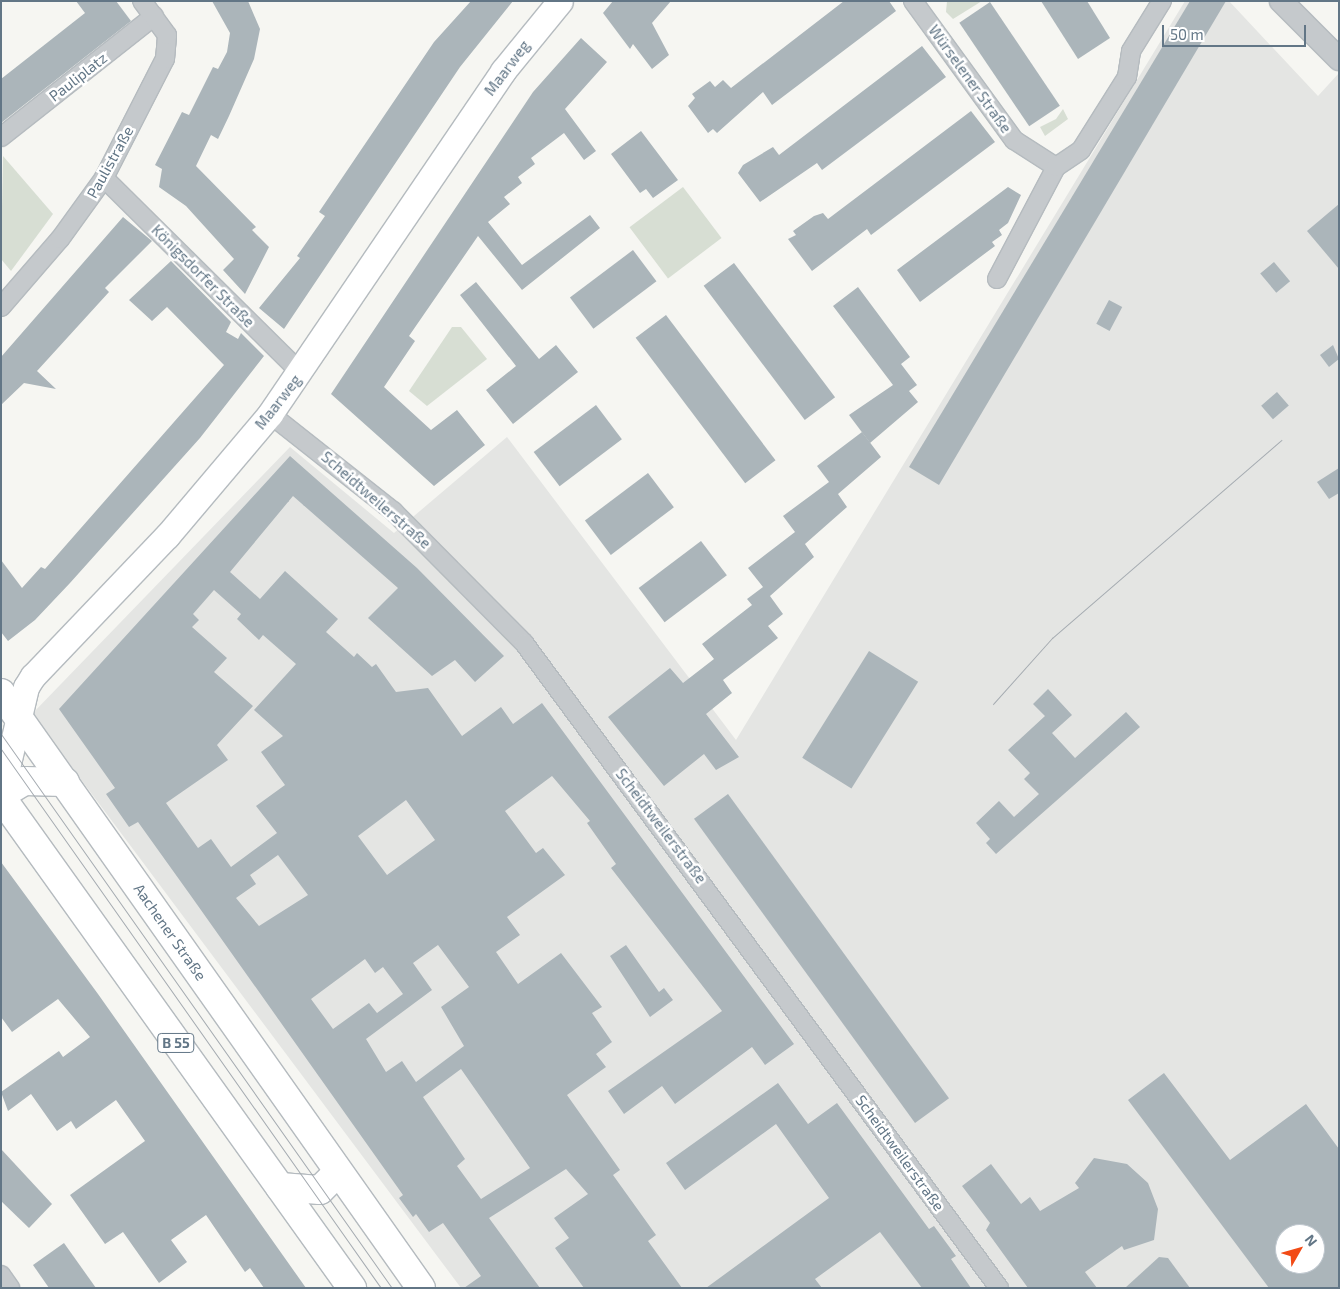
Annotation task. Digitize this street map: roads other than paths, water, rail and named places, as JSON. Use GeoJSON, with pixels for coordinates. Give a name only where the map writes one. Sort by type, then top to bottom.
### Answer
{"type":"FeatureCollection","features":[{"type":"Feature","properties":{"kind":"main road","name":"Maarweg"},"geometry":{"type":"LineString","coordinates":[[1,795],[21,719],[26,686],[33,676],[167,536],[270,414],[301,373],[502,71],[550,5]]}},
{"type":"Feature","properties":{"kind":"main road","name":"Aachener Straße"},"geometry":{"type":"LineString","coordinates":[[1,693],[337,1173],[421,1288]]}},
{"type":"Feature","properties":{"kind":"main road"},"geometry":{"type":"LineString","coordinates":[[1,795],[24,781],[65,782]]}},
{"type":"Feature","properties":{"kind":"main road","name":"B 55"},"geometry":{"type":"LineString","coordinates":[[1,795],[352,1288]]}},
{"type":"Feature","properties":{"kind":"main road"},"geometry":{"type":"LineString","coordinates":[[280,1188],[320,1190],[337,1173]]}},
{"type":"Feature","properties":{"kind":"street","name":"Paulistraße"},"geometry":{"type":"LineString","coordinates":[[4,296],[60,239],[104,178],[164,59],[167,35],[142,1]]}},
{"type":"Feature","properties":{"kind":"street","name":"Würselener Straße"},"geometry":{"type":"LineString","coordinates":[[913,1],[1014,140],[1056,167]]}},
{"type":"Feature","properties":{"kind":"street"},"geometry":{"type":"LineString","coordinates":[[997,279],[1056,167],[1081,150],[1127,77],[1131,51],[1162,1]]}},
{"type":"Feature","properties":{"kind":"street"},"geometry":{"type":"LineString","coordinates":[[1281,1],[1339,60]]}},
{"type":"Feature","properties":{"kind":"street","name":"Pauliplatz"},"geometry":{"type":"LineString","coordinates":[[1,137],[154,16]]}},
{"type":"Feature","properties":{"kind":"street","name":"Königsdorfer Straße"},"geometry":{"type":"LineString","coordinates":[[104,178],[301,373]]}},
{"type":"Feature","properties":{"kind":"street","name":"Scheidtweilerstraße"},"geometry":{"type":"LineString","coordinates":[[270,414],[393,511],[524,643],[998,1288]]}},
{"type":"Feature","properties":{"kind":"street"},"geometry":{"type":"LineString","coordinates":[[1,1275],[10,1288]]}},
{"type":"Feature","properties":{"kind":"tram line"},"geometry":{"type":"LineString","coordinates":[[993,704],[1052,638],[1281,440]]}},
{"type":"Feature","properties":{"kind":"tram line"},"geometry":{"type":"LineString","coordinates":[[1,734],[392,1288]]}},
{"type":"Feature","properties":{"kind":"tram line"},"geometry":{"type":"LineString","coordinates":[[1,749],[381,1288]]}}]}
